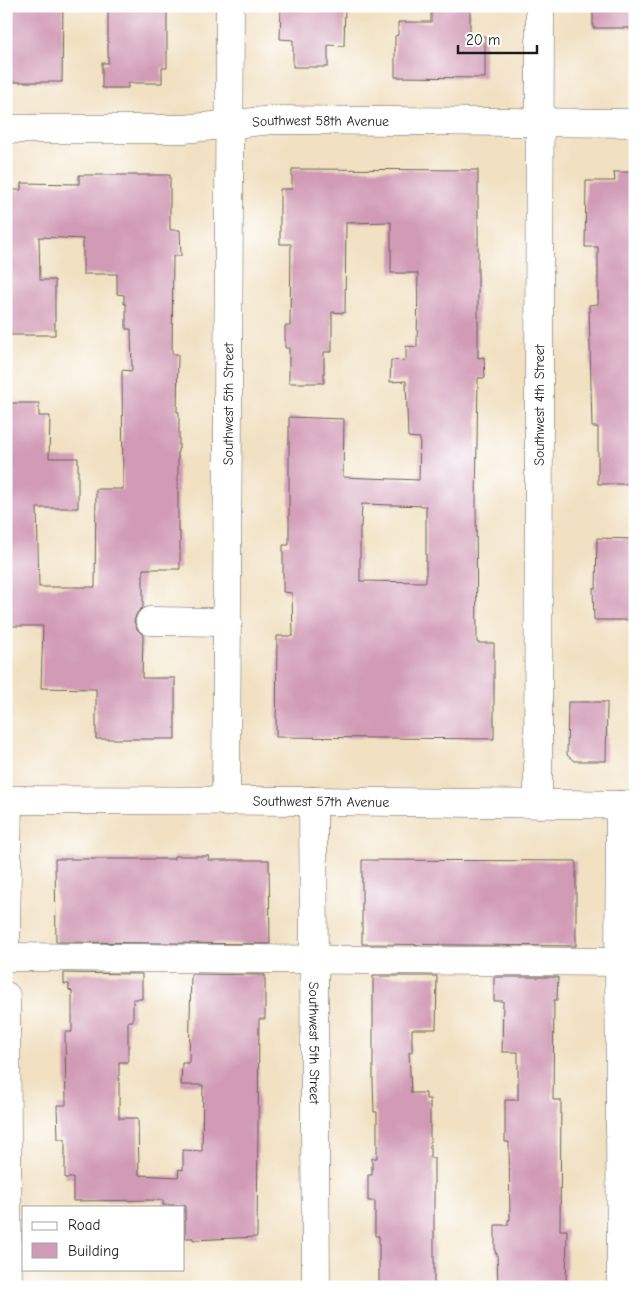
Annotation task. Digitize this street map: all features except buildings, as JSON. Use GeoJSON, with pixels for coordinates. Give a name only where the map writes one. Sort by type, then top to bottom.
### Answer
{"type":"FeatureCollection","features":[{"type":"Feature","properties":{"kind":"street","name":"Southwest 5th Street"},"geometry":{"type":"LineString","coordinates":[[226,802],[230,6]]}},
{"type":"Feature","properties":{"kind":"street","name":"Southwest 4th Street"},"geometry":{"type":"LineString","coordinates":[[538,804],[540,6]]}},
{"type":"Feature","properties":{"kind":"street","name":"Southwest 58th Avenue"},"geometry":{"type":"LineString","coordinates":[[6,130],[184,130],[273,120],[635,123]]}},
{"type":"Feature","properties":{"kind":"street"},"geometry":{"type":"LineString","coordinates":[[150,622],[228,622]]}},
{"type":"Feature","properties":{"kind":"street","name":"Southwest 57th Avenue"},"geometry":{"type":"LineString","coordinates":[[7,800],[627,805]]}},
{"type":"Feature","properties":{"kind":"street"},"geometry":{"type":"LineString","coordinates":[[6,937],[7,800]]}},
{"type":"Feature","properties":{"kind":"street","name":"Southwest 5th Street"},"geometry":{"type":"LineString","coordinates":[[313,801],[316,1287]]}},
{"type":"Feature","properties":{"kind":"street"},"geometry":{"type":"LineString","coordinates":[[621,1287],[618,962],[627,805]]}},
{"type":"Feature","properties":{"kind":"street"},"geometry":{"type":"LineString","coordinates":[[6,957],[618,962]]}},
{"type":"Feature","properties":{"kind":"street"},"geometry":{"type":"LineString","coordinates":[[6,996],[8,1287]]}}]}
